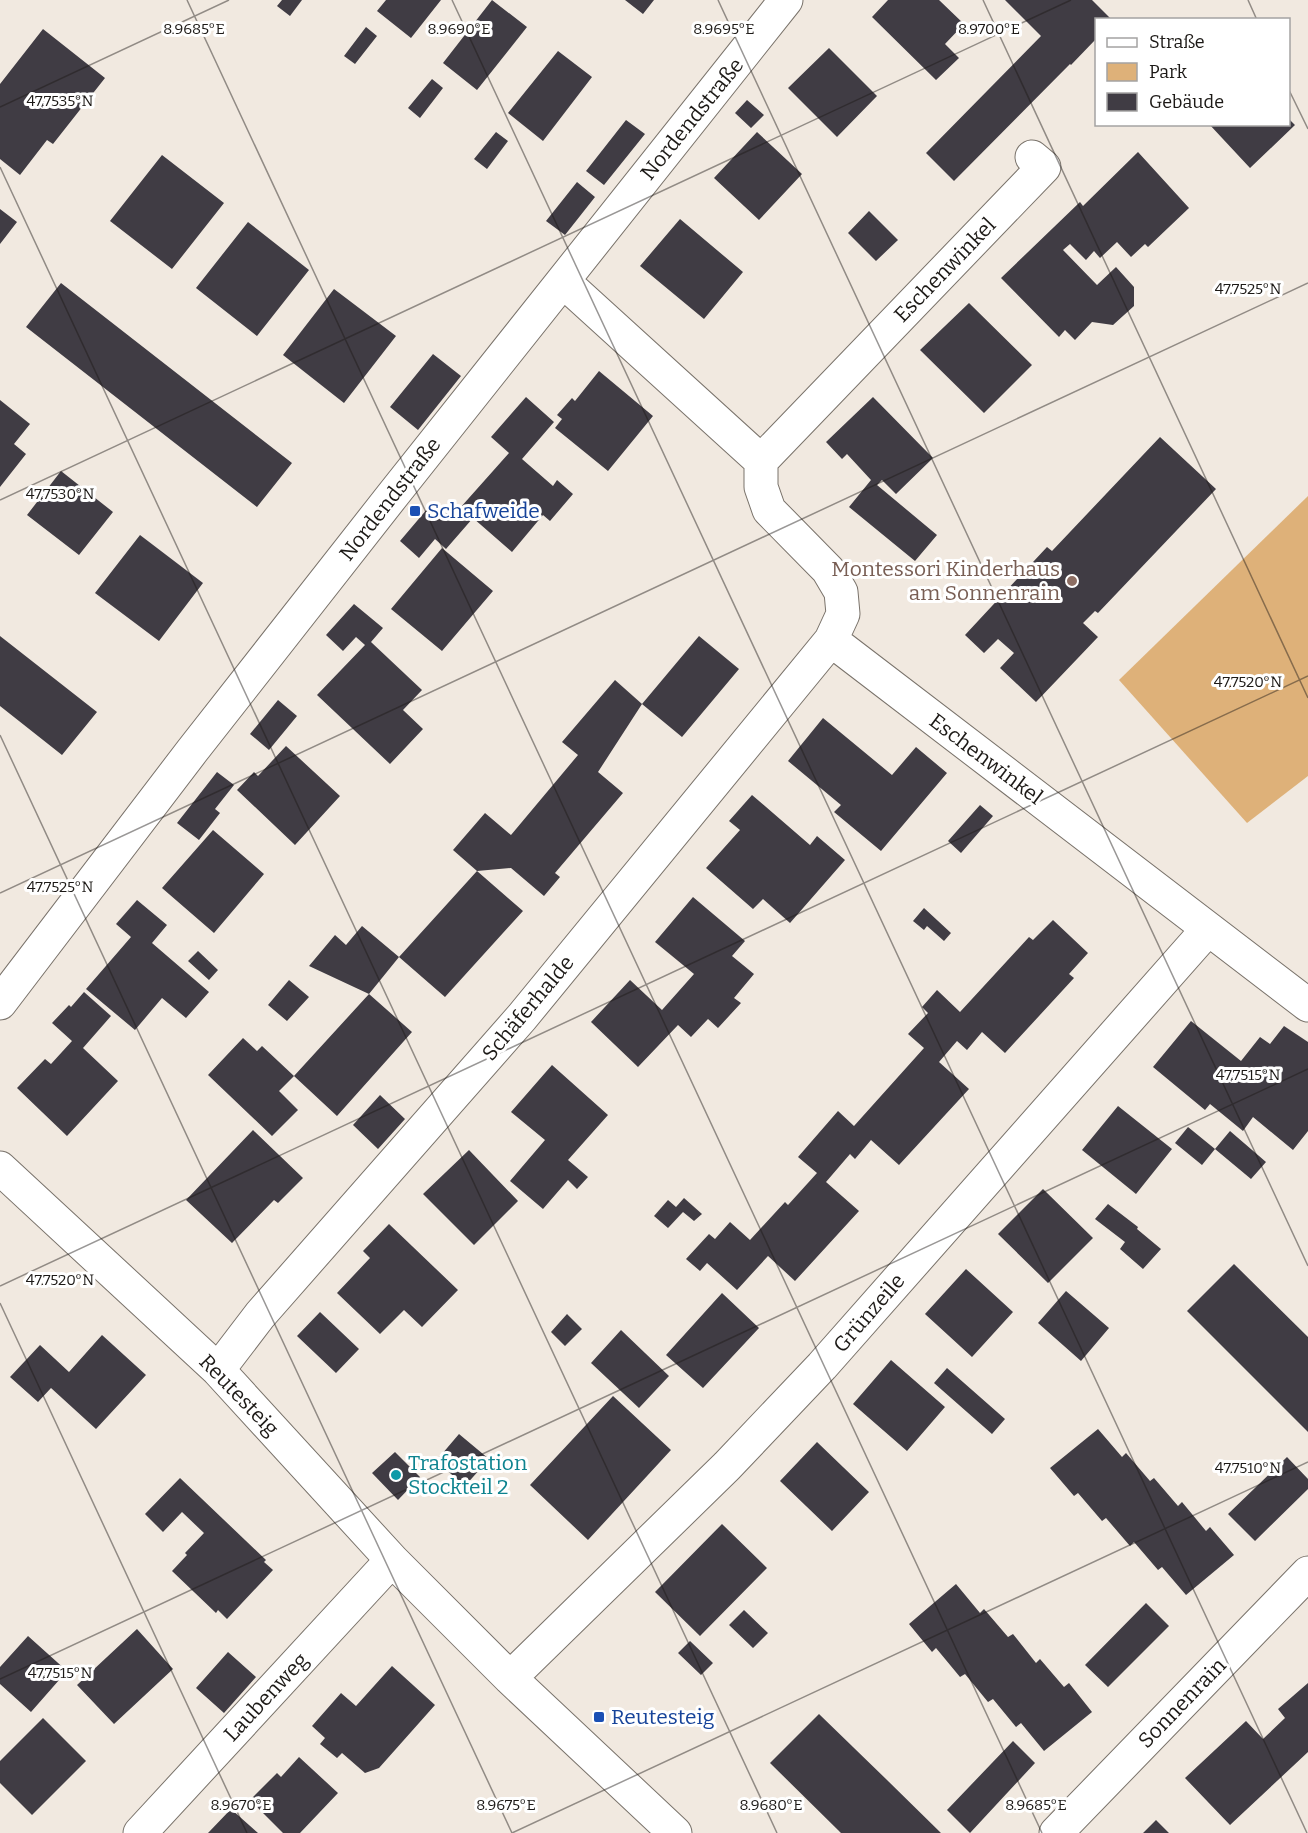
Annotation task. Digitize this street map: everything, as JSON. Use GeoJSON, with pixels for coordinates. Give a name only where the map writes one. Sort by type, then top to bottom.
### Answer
{"type":"FeatureCollection","features":[{"type":"Feature","properties":{"kind":"street","name":"Nordendstraße"},"geometry":{"type":"LineString","coordinates":[[0,1003],[192,751],[786,0]]}},
{"type":"Feature","properties":{"kind":"street","name":"Eschenwinkel"},"geometry":{"type":"LineString","coordinates":[[761,461],[1044,167],[1032,157]]}},
{"type":"Feature","properties":{"kind":"street"},"geometry":{"type":"LineString","coordinates":[[563,281],[761,461],[761,486],[769,510],[828,570],[841,592],[843,614],[831,640]]}},
{"type":"Feature","properties":{"kind":"street","name":"Eschenwinkel"},"geometry":{"type":"LineString","coordinates":[[831,640],[1308,1005]]}},
{"type":"Feature","properties":{"kind":"street","name":"Schäferhalde"},"geometry":{"type":"LineString","coordinates":[[218,1370],[260,1315],[522,1017],[831,640]]}},
{"type":"Feature","properties":{"kind":"street","name":"Grünzeile"},"geometry":{"type":"LineString","coordinates":[[510,1678],[727,1466],[822,1366],[1208,929]]}},
{"type":"Feature","properties":{"kind":"street","name":"Reutesteig"},"geometry":{"type":"LineString","coordinates":[[0,1168],[218,1370],[392,1560],[510,1678],[675,1833]]}},
{"type":"Feature","properties":{"kind":"street","name":"Laubenweg"},"geometry":{"type":"LineString","coordinates":[[140,1833],[392,1560]]}},
{"type":"Feature","properties":{"kind":"street","name":"Sonnenrain"},"geometry":{"type":"LineString","coordinates":[[1056,1833],[1308,1573]]}},
{"type":"Feature","properties":{"kind":"green space"},"geometry":{"type":"Polygon","coordinates":[[[1308,496],[1308,776],[1247,823],[1119,680],[1308,496]]]}},
{"type":"Feature","properties":{"kind":"building"},"geometry":{"type":"Polygon","coordinates":[[[282,0],[302,0],[290,16],[277,6],[282,0]]]}},
{"type":"Feature","properties":{"kind":"building"},"geometry":{"type":"Polygon","coordinates":[[[386,0],[441,0],[411,38],[377,11],[386,0]]]}},
{"type":"Feature","properties":{"kind":"building"},"geometry":{"type":"Polygon","coordinates":[[[492,0],[527,27],[477,90],[443,63],[492,0]]]}},
{"type":"Feature","properties":{"kind":"building"},"geometry":{"type":"Polygon","coordinates":[[[625,0],[654,0],[643,14],[625,0]]]}},
{"type":"Feature","properties":{"kind":"building"},"geometry":{"type":"Polygon","coordinates":[[[888,0],[939,0],[964,24],[945,44],[959,58],[936,80],[872,17],[888,0]]]}},
{"type":"Feature","properties":{"kind":"building"},"geometry":{"type":"Polygon","coordinates":[[[1005,0],[1092,0],[1110,18],[1095,18],[1095,40],[954,181],[926,153],[1041,36],[1005,0]]]}},
{"type":"Feature","properties":{"kind":"building"},"geometry":{"type":"Polygon","coordinates":[[[366,27],[377,36],[355,64],[344,56],[366,27]]]}},
{"type":"Feature","properties":{"kind":"building"},"geometry":{"type":"Polygon","coordinates":[[[43,29],[105,78],[53,144],[47,140],[20,175],[0,159],[0,84],[43,29]]]}},
{"type":"Feature","properties":{"kind":"building"},"geometry":{"type":"Polygon","coordinates":[[[829,48],[877,96],[837,137],[788,88],[829,48]]]}},
{"type":"Feature","properties":{"kind":"building"},"geometry":{"type":"Polygon","coordinates":[[[558,51],[592,77],[543,141],[508,113],[558,51]]]}},
{"type":"Feature","properties":{"kind":"building"},"geometry":{"type":"Polygon","coordinates":[[[432,79],[443,88],[420,118],[408,108],[432,79]]]}},
{"type":"Feature","properties":{"kind":"building"},"geometry":{"type":"Polygon","coordinates":[[[747,100],[764,115],[751,128],[735,113],[747,100]]]}},
{"type":"Feature","properties":{"kind":"building"},"geometry":{"type":"Polygon","coordinates":[[[626,120],[645,134],[604,185],[586,171],[626,120]]]}},
{"type":"Feature","properties":{"kind":"building"},"geometry":{"type":"Polygon","coordinates":[[[1290,120],[1295,125],[1250,168],[1211,126],[1290,126],[1290,120]]]}},
{"type":"Feature","properties":{"kind":"building"},"geometry":{"type":"Polygon","coordinates":[[[496,132],[508,141],[487,169],[474,159],[496,132]]]}},
{"type":"Feature","properties":{"kind":"building"},"geometry":{"type":"Polygon","coordinates":[[[757,132],[802,174],[759,220],[714,178],[757,132]]]}},
{"type":"Feature","properties":{"kind":"building"},"geometry":{"type":"Polygon","coordinates":[[[1138,152],[1189,208],[1148,247],[1145,244],[1131,257],[1117,242],[1100,258],[1094,251],[1086,260],[1070,244],[1063,250],[1097,285],[1116,267],[1134,287],[1134,306],[1113,325],[1092,322],[1075,340],[1065,330],[1059,337],[1001,278],[1080,202],[1083,206],[1138,152]]]}},
{"type":"Feature","properties":{"kind":"building"},"geometry":{"type":"Polygon","coordinates":[[[162,155],[224,203],[172,269],[110,221],[162,155]]]}},
{"type":"Feature","properties":{"kind":"building"},"geometry":{"type":"Polygon","coordinates":[[[577,182],[595,197],[565,235],[546,221],[577,182]]]}},
{"type":"Feature","properties":{"kind":"building"},"geometry":{"type":"Polygon","coordinates":[[[0,209],[17,222],[0,244],[0,209]]]}},
{"type":"Feature","properties":{"kind":"building"},"geometry":{"type":"Polygon","coordinates":[[[869,211],[898,240],[876,261],[848,233],[869,211]]]}},
{"type":"Feature","properties":{"kind":"building"},"geometry":{"type":"Polygon","coordinates":[[[680,219],[743,272],[704,319],[640,266],[680,219]]]}},
{"type":"Feature","properties":{"kind":"building"},"geometry":{"type":"Polygon","coordinates":[[[248,222],[309,270],[257,336],[196,288],[248,222]]]}},
{"type":"Feature","properties":{"kind":"building"},"geometry":{"type":"Polygon","coordinates":[[[61,283],[292,463],[257,507],[26,327],[61,283]]]}},
{"type":"Feature","properties":{"kind":"building"},"geometry":{"type":"Polygon","coordinates":[[[334,289],[396,336],[344,403],[283,355],[334,289]]]}},
{"type":"Feature","properties":{"kind":"building"},"geometry":{"type":"Polygon","coordinates":[[[969,303],[1032,365],[984,413],[920,350],[969,303]]]}},
{"type":"Feature","properties":{"kind":"building"},"geometry":{"type":"Polygon","coordinates":[[[433,354],[461,376],[418,430],[390,407],[433,354]]]}},
{"type":"Feature","properties":{"kind":"building"},"geometry":{"type":"Polygon","coordinates":[[[599,371],[653,416],[608,471],[555,428],[562,419],[557,415],[572,398],[575,401],[599,371]]]}},
{"type":"Feature","properties":{"kind":"building"},"geometry":{"type":"Polygon","coordinates":[[[526,397],[554,422],[522,459],[553,486],[557,480],[573,494],[550,521],[543,515],[512,552],[473,518],[446,549],[435,539],[419,558],[400,541],[428,508],[441,519],[455,504],[460,508],[509,453],[491,437],[526,397]]]}},
{"type":"Feature","properties":{"kind":"building"},"geometry":{"type":"Polygon","coordinates":[[[873,397],[933,458],[896,494],[882,480],[877,485],[937,535],[915,561],[849,507],[871,480],[847,454],[842,459],[826,442],[873,397]]]}},
{"type":"Feature","properties":{"kind":"building"},"geometry":{"type":"Polygon","coordinates":[[[0,400],[30,424],[14,444],[26,454],[0,487],[0,400]]]}},
{"type":"Feature","properties":{"kind":"building","name":"Montessori Kinderhaus am Sonnenrain"},"geometry":{"type":"Polygon","coordinates":[[[1160,437],[1216,489],[1098,613],[1095,611],[1083,623],[1098,637],[1036,702],[1000,668],[1014,653],[998,639],[984,653],[965,635],[1047,547],[1052,551],[1160,437]]]}},
{"type":"Feature","properties":{"kind":"building"},"geometry":{"type":"Polygon","coordinates":[[[61,471],[113,512],[79,555],[27,515],[61,471]]]}},
{"type":"Feature","properties":{"kind":"building"},"geometry":{"type":"Polygon","coordinates":[[[140,535],[203,583],[159,641],[95,593],[140,535]]]}},
{"type":"Feature","properties":{"kind":"building"},"geometry":{"type":"Polygon","coordinates":[[[442,548],[493,591],[442,651],[391,609],[442,548]]]}},
{"type":"Feature","properties":{"kind":"building"},"geometry":{"type":"Polygon","coordinates":[[[354,604],[383,628],[371,642],[422,690],[403,710],[423,729],[390,764],[317,695],[365,645],[356,637],[343,651],[326,635],[354,604]]]}},
{"type":"Feature","properties":{"kind":"building"},"geometry":{"type":"Polygon","coordinates":[[[0,636],[97,712],[62,755],[0,706],[0,636]]]}},
{"type":"Feature","properties":{"kind":"building"},"geometry":{"type":"Polygon","coordinates":[[[699,636],[739,669],[682,737],[642,704],[699,636]]]}},
{"type":"Feature","properties":{"kind":"building"},"geometry":{"type":"Polygon","coordinates":[[[615,680],[642,704],[598,772],[623,793],[555,873],[560,877],[544,896],[511,868],[477,871],[453,850],[485,813],[511,835],[578,755],[562,742],[615,680]]]}},
{"type":"Feature","properties":{"kind":"building"},"geometry":{"type":"Polygon","coordinates":[[[278,700],[297,716],[269,750],[250,734],[278,700]]]}},
{"type":"Feature","properties":{"kind":"building"},"geometry":{"type":"Polygon","coordinates":[[[823,718],[892,775],[916,747],[947,773],[881,851],[834,812],[841,805],[788,761],[823,718]]]}},
{"type":"Feature","properties":{"kind":"building"},"geometry":{"type":"Polygon","coordinates":[[[286,746],[340,796],[295,845],[237,790],[254,772],[258,776],[286,746]]]}},
{"type":"Feature","properties":{"kind":"building"},"geometry":{"type":"Polygon","coordinates":[[[217,772],[234,785],[215,809],[220,813],[199,840],[177,823],[217,772]]]}},
{"type":"Feature","properties":{"kind":"building"},"geometry":{"type":"Polygon","coordinates":[[[752,795],[810,845],[817,836],[845,860],[790,923],[763,899],[753,909],[706,868],[740,830],[729,821],[752,795]]]}},
{"type":"Feature","properties":{"kind":"building"},"geometry":{"type":"Polygon","coordinates":[[[980,805],[993,816],[961,853],[948,841],[980,805]]]}},
{"type":"Feature","properties":{"kind":"building"},"geometry":{"type":"Polygon","coordinates":[[[213,830],[264,874],[214,933],[162,888],[213,830]]]}},
{"type":"Feature","properties":{"kind":"building"},"geometry":{"type":"Polygon","coordinates":[[[477,871],[523,911],[445,997],[399,957],[477,871]]]}},
{"type":"Feature","properties":{"kind":"building"},"geometry":{"type":"Polygon","coordinates":[[[693,897],[745,941],[732,956],[754,974],[734,998],[741,1003],[718,1028],[708,1019],[691,1037],[678,1025],[638,1067],[591,1022],[630,980],[662,1010],[694,974],[655,942],[693,897]]]}},
{"type":"Feature","properties":{"kind":"building"},"geometry":{"type":"Polygon","coordinates":[[[137,900],[167,925],[152,943],[209,992],[186,1018],[162,998],[135,1030],[86,989],[131,937],[116,924],[137,900]]]}},
{"type":"Feature","properties":{"kind":"building"},"geometry":{"type":"Polygon","coordinates":[[[924,908],[951,933],[944,941],[927,926],[924,930],[913,921],[924,908]]]}},
{"type":"Feature","properties":{"kind":"building"},"geometry":{"type":"Polygon","coordinates":[[[1053,920],[1088,953],[1069,974],[1074,978],[1005,1053],[982,1032],[967,1050],[957,1041],[939,1062],[969,1089],[899,1165],[871,1140],[855,1159],[850,1154],[826,1182],[859,1211],[795,1281],[768,1256],[737,1290],[707,1263],[700,1271],[686,1259],[709,1234],[715,1239],[730,1222],[750,1240],[785,1202],[788,1205],[817,1173],[798,1157],[838,1111],[854,1126],[924,1048],[908,1034],[928,1013],[922,1007],[937,990],[960,1012],[1029,937],[1033,940],[1053,920]]]}},
{"type":"Feature","properties":{"kind":"building"},"geometry":{"type":"Polygon","coordinates":[[[362,926],[399,957],[369,994],[309,966],[335,935],[346,945],[362,926]]]}},
{"type":"Feature","properties":{"kind":"building"},"geometry":{"type":"Polygon","coordinates":[[[198,951],[218,970],[209,980],[188,961],[198,951]]]}},
{"type":"Feature","properties":{"kind":"building"},"geometry":{"type":"Polygon","coordinates":[[[289,980],[309,997],[287,1021],[268,1005],[289,980]]]}},
{"type":"Feature","properties":{"kind":"building"},"geometry":{"type":"Polygon","coordinates":[[[84,992],[111,1016],[83,1048],[118,1081],[67,1136],[17,1088],[45,1059],[51,1064],[72,1041],[52,1023],[84,992]]]}},
{"type":"Feature","properties":{"kind":"building"},"geometry":{"type":"Polygon","coordinates":[[[369,994],[412,1032],[337,1116],[294,1076],[369,994]]]}},
{"type":"Feature","properties":{"kind":"building"},"geometry":{"type":"Polygon","coordinates":[[[1191,1021],[1241,1061],[1260,1037],[1270,1044],[1284,1026],[1308,1042],[1308,1131],[1293,1150],[1253,1117],[1243,1131],[1210,1104],[1205,1110],[1153,1067],[1191,1021]]]}},
{"type":"Feature","properties":{"kind":"building"},"geometry":{"type":"Polygon","coordinates":[[[243,1038],[257,1051],[262,1046],[294,1076],[279,1091],[298,1110],[272,1136],[208,1075],[243,1038]]]}},
{"type":"Feature","properties":{"kind":"building"},"geometry":{"type":"Polygon","coordinates":[[[552,1065],[608,1115],[568,1160],[588,1177],[577,1189],[568,1180],[543,1209],[510,1181],[545,1140],[511,1112],[552,1065]]]}},
{"type":"Feature","properties":{"kind":"building"},"geometry":{"type":"Polygon","coordinates":[[[380,1095],[405,1119],[378,1149],[353,1125],[380,1095]]]}},
{"type":"Feature","properties":{"kind":"building"},"geometry":{"type":"Polygon","coordinates":[[[1118,1106],[1172,1149],[1136,1194],[1082,1150],[1118,1106]]]}},
{"type":"Feature","properties":{"kind":"building"},"geometry":{"type":"Polygon","coordinates":[[[1188,1127],[1215,1149],[1202,1165],[1175,1143],[1188,1127]]]}},
{"type":"Feature","properties":{"kind":"building"},"geometry":{"type":"Polygon","coordinates":[[[253,1130],[303,1178],[278,1203],[274,1200],[232,1243],[186,1200],[253,1130]]]}},
{"type":"Feature","properties":{"kind":"building"},"geometry":{"type":"Polygon","coordinates":[[[1230,1131],[1266,1162],[1251,1179],[1215,1149],[1230,1131]]]}},
{"type":"Feature","properties":{"kind":"building"},"geometry":{"type":"Polygon","coordinates":[[[469,1150],[518,1201],[474,1245],[423,1194],[469,1150]]]}},
{"type":"Feature","properties":{"kind":"building"},"geometry":{"type":"Polygon","coordinates":[[[1043,1189],[1093,1238],[1048,1283],[998,1234],[1043,1189]]]}},
{"type":"Feature","properties":{"kind":"building"},"geometry":{"type":"Polygon","coordinates":[[[684,1198],[702,1214],[694,1221],[683,1212],[668,1228],[654,1216],[668,1200],[676,1207],[684,1198]]]}},
{"type":"Feature","properties":{"kind":"building"},"geometry":{"type":"Polygon","coordinates":[[[1108,1204],[1138,1227],[1137,1229],[1161,1249],[1143,1269],[1120,1249],[1125,1242],[1095,1219],[1108,1204]]]}},
{"type":"Feature","properties":{"kind":"building"},"geometry":{"type":"Polygon","coordinates":[[[389,1224],[458,1290],[422,1327],[404,1310],[380,1334],[337,1293],[370,1258],[363,1251],[389,1224]]]}},
{"type":"Feature","properties":{"kind":"building"},"geometry":{"type":"Polygon","coordinates":[[[1234,1264],[1308,1337],[1308,1432],[1187,1311],[1234,1264]]]}},
{"type":"Feature","properties":{"kind":"building"},"geometry":{"type":"Polygon","coordinates":[[[966,1269],[1013,1312],[972,1357],[925,1314],[966,1269]]]}},
{"type":"Feature","properties":{"kind":"building"},"geometry":{"type":"Polygon","coordinates":[[[1066,1291],[1109,1328],[1081,1361],[1038,1323],[1066,1291]]]}},
{"type":"Feature","properties":{"kind":"building"},"geometry":{"type":"Polygon","coordinates":[[[722,1293],[759,1328],[703,1388],[666,1355],[722,1293]]]}},
{"type":"Feature","properties":{"kind":"building"},"geometry":{"type":"Polygon","coordinates":[[[320,1312],[359,1349],[336,1373],[297,1336],[320,1312]]]}},
{"type":"Feature","properties":{"kind":"building"},"geometry":{"type":"Polygon","coordinates":[[[567,1314],[582,1329],[565,1346],[551,1332],[567,1314]]]}},
{"type":"Feature","properties":{"kind":"building"},"geometry":{"type":"Polygon","coordinates":[[[621,1330],[669,1376],[639,1408],[591,1363],[621,1330]]]}},
{"type":"Feature","properties":{"kind":"building"},"geometry":{"type":"Polygon","coordinates":[[[102,1335],[146,1375],[96,1429],[51,1388],[38,1402],[10,1377],[40,1345],[69,1372],[102,1335]]]}},
{"type":"Feature","properties":{"kind":"building"},"geometry":{"type":"Polygon","coordinates":[[[891,1360],[945,1407],[907,1451],[853,1404],[891,1360]]]}},
{"type":"Feature","properties":{"kind":"building"},"geometry":{"type":"Polygon","coordinates":[[[947,1368],[1005,1419],[992,1434],[934,1383],[947,1368]]]}},
{"type":"Feature","properties":{"kind":"building"},"geometry":{"type":"Polygon","coordinates":[[[613,1396],[671,1450],[588,1540],[530,1485],[613,1396]]]}},
{"type":"Feature","properties":{"kind":"building"},"geometry":{"type":"Polygon","coordinates":[[[1098,1429],[1122,1457],[1126,1453],[1150,1481],[1154,1478],[1178,1506],[1182,1502],[1206,1531],[1210,1527],[1234,1555],[1186,1595],[1162,1567],[1158,1570],[1134,1542],[1130,1546],[1106,1518],[1102,1521],[1078,1493],[1074,1496],[1050,1468],[1098,1429]]]}},
{"type":"Feature","properties":{"kind":"building"},"geometry":{"type":"Polygon","coordinates":[[[459,1434],[489,1459],[465,1486],[436,1461],[459,1434]]]}},
{"type":"Feature","properties":{"kind":"building"},"geometry":{"type":"Polygon","coordinates":[[[817,1442],[869,1492],[832,1531],[780,1481],[817,1442]]]}},
{"type":"Feature","properties":{"kind":"building","name":"Trafostation Stockteil 2"},"geometry":{"type":"Polygon","coordinates":[[[395,1452],[420,1477],[398,1500],[372,1473],[395,1452]]]}},
{"type":"Feature","properties":{"kind":"building"},"geometry":{"type":"Polygon","coordinates":[[[1287,1457],[1308,1479],[1308,1489],[1255,1541],[1228,1514],[1287,1457]]]}},
{"type":"Feature","properties":{"kind":"building"},"geometry":{"type":"Polygon","coordinates":[[[180,1478],[266,1560],[264,1562],[273,1570],[227,1619],[218,1610],[216,1613],[172,1571],[204,1533],[182,1512],[163,1532],[145,1514],[180,1478]]]}},
{"type":"Feature","properties":{"kind":"building"},"geometry":{"type":"Polygon","coordinates":[[[722,1524],[767,1568],[700,1636],[655,1592],[722,1524]]]}},
{"type":"Feature","properties":{"kind":"building"},"geometry":{"type":"Polygon","coordinates":[[[956,1584],[980,1613],[984,1609],[1008,1637],[1013,1634],[1036,1663],[1040,1659],[1064,1687],[1069,1683],[1092,1712],[1044,1751],[1021,1723],[1016,1727],[993,1699],[988,1702],[965,1674],[960,1677],[936,1648],[932,1652],[909,1624],[956,1584]]]}},
{"type":"Feature","properties":{"kind":"building"},"geometry":{"type":"Polygon","coordinates":[[[1146,1603],[1169,1626],[1108,1687],[1085,1665],[1146,1603]]]}},
{"type":"Feature","properties":{"kind":"building"},"geometry":{"type":"Polygon","coordinates":[[[744,1610],[768,1633],[753,1648],[729,1625],[744,1610]]]}},
{"type":"Feature","properties":{"kind":"building"},"geometry":{"type":"Polygon","coordinates":[[[137,1629],[173,1669],[114,1724],[77,1685],[137,1629]]]}},
{"type":"Feature","properties":{"kind":"building"},"geometry":{"type":"Polygon","coordinates":[[[28,1636],[67,1671],[31,1712],[0,1684],[0,1667],[28,1636]]]}},
{"type":"Feature","properties":{"kind":"building"},"geometry":{"type":"Polygon","coordinates":[[[690,1641],[713,1663],[701,1675],[678,1653],[690,1641]]]}},
{"type":"Feature","properties":{"kind":"building"},"geometry":{"type":"Polygon","coordinates":[[[228,1652],[256,1677],[224,1713],[196,1688],[228,1652]]]}},
{"type":"Feature","properties":{"kind":"building"},"geometry":{"type":"Polygon","coordinates":[[[392,1666],[435,1705],[379,1768],[365,1773],[342,1753],[337,1758],[320,1744],[325,1738],[312,1726],[341,1693],[356,1706],[392,1666]]]}},
{"type":"Feature","properties":{"kind":"building"},"geometry":{"type":"Polygon","coordinates":[[[1308,1683],[1308,1752],[1230,1825],[1185,1778],[1246,1721],[1263,1739],[1285,1718],[1278,1709],[1308,1683]]]}},
{"type":"Feature","properties":{"kind":"building"},"geometry":{"type":"Polygon","coordinates":[[[819,1714],[941,1833],[841,1833],[770,1763],[819,1714]]]}},
{"type":"Feature","properties":{"kind":"building"},"geometry":{"type":"Polygon","coordinates":[[[43,1718],[86,1761],[32,1815],[0,1783],[0,1761],[43,1718]]]}},
{"type":"Feature","properties":{"kind":"building"},"geometry":{"type":"Polygon","coordinates":[[[1013,1741],[1035,1763],[970,1833],[947,1810],[1013,1741]]]}},
{"type":"Feature","properties":{"kind":"building"},"geometry":{"type":"Polygon","coordinates":[[[299,1757],[338,1793],[300,1833],[283,1833],[250,1800],[277,1773],[281,1777],[299,1757]]]}},
{"type":"Feature","properties":{"kind":"building"},"geometry":{"type":"Polygon","coordinates":[[[231,1809],[258,1833],[208,1833],[231,1809]]]}},
{"type":"Feature","properties":{"kind":"building"},"geometry":{"type":"Polygon","coordinates":[[[1156,1820],[1169,1833],[1143,1833],[1156,1820]]]}},
{"type":"Feature","properties":{"kind":"place","name":"Schafweide"},"geometry":{"type":"Point","coordinates":[415,511]}},
{"type":"Feature","properties":{"kind":"place","name":"Montessori Kinderhaus am Sonnenrain"},"geometry":{"type":"Point","coordinates":[1072,581]}},
{"type":"Feature","properties":{"kind":"place","name":"Trafostation Stockteil 2"},"geometry":{"type":"Point","coordinates":[396,1475]}},
{"type":"Feature","properties":{"kind":"place","name":"Reutesteig"},"geometry":{"type":"Point","coordinates":[599,1717]}}]}
